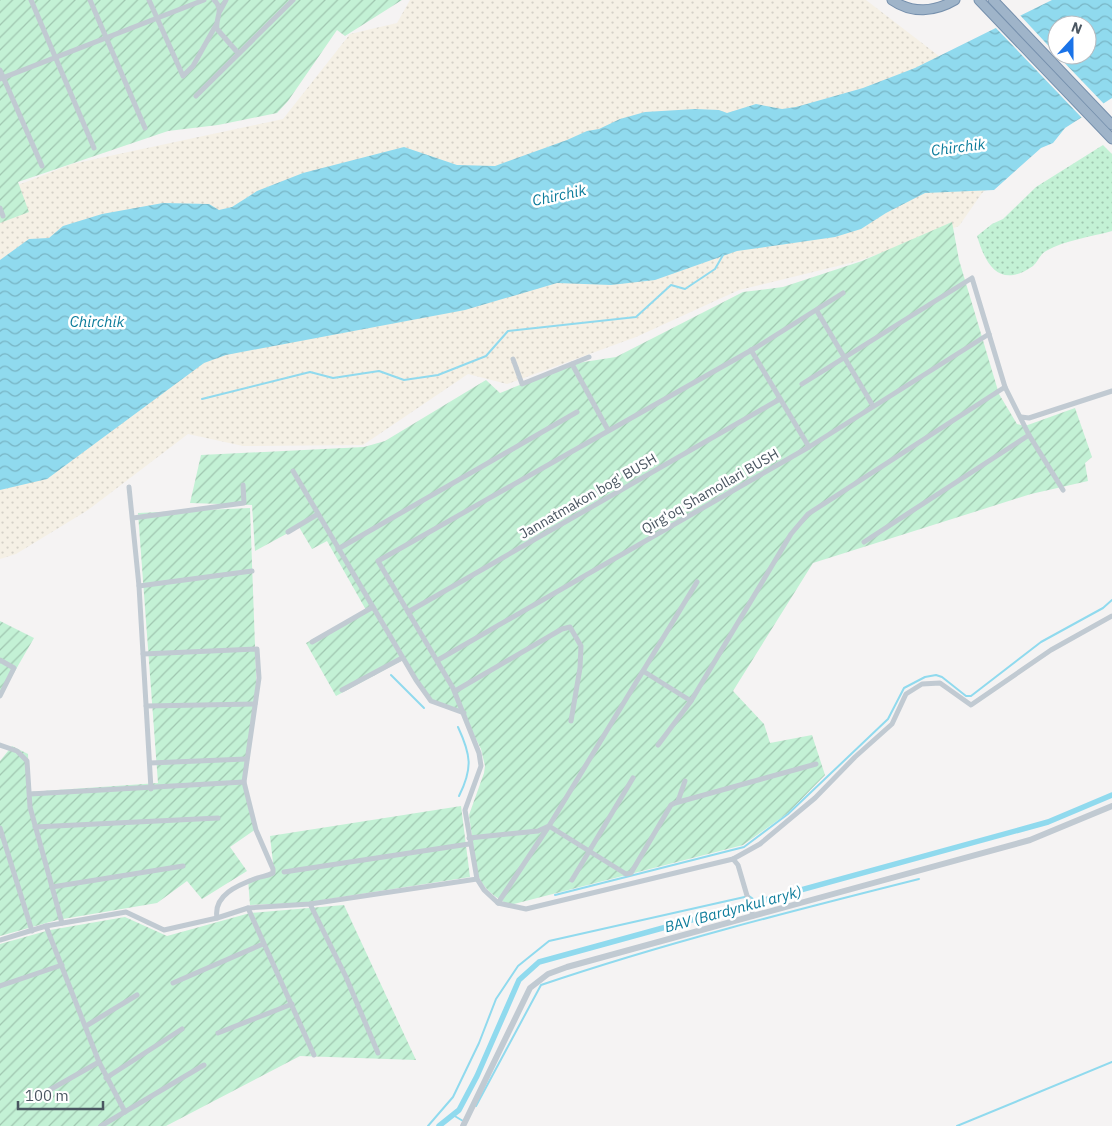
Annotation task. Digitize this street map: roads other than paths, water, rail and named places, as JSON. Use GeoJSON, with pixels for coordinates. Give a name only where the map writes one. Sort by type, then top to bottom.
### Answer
{"type":"FeatureCollection","features":[{"type":"Feature","properties":{"kind":"highway"},"geometry":{"type":"LineString","coordinates":[[892,0],[909,8],[924,10],[940,8],[955,0]]}},
{"type":"Feature","properties":{"kind":"highway"},"geometry":{"type":"LineString","coordinates":[[979,0],[1112,139]]}},
{"type":"Feature","properties":{"kind":"highway"},"geometry":{"type":"LineString","coordinates":[[992,0],[1112,125]]}},
{"type":"Feature","properties":{"kind":"street"},"geometry":{"type":"LineString","coordinates":[[31,0],[94,148]]}},
{"type":"Feature","properties":{"kind":"street"},"geometry":{"type":"LineString","coordinates":[[90,0],[145,128]]}},
{"type":"Feature","properties":{"kind":"street"},"geometry":{"type":"LineString","coordinates":[[149,0],[183,76],[194,66],[216,25],[226,0]]}},
{"type":"Feature","properties":{"kind":"street"},"geometry":{"type":"LineString","coordinates":[[2,78],[204,0]]}},
{"type":"Feature","properties":{"kind":"street"},"geometry":{"type":"LineString","coordinates":[[214,0],[220,6],[220,11]]}},
{"type":"Feature","properties":{"kind":"street"},"geometry":{"type":"LineString","coordinates":[[196,96],[293,0]]}},
{"type":"Feature","properties":{"kind":"street"},"geometry":{"type":"LineString","coordinates":[[216,25],[217,30],[238,53]]}},
{"type":"Feature","properties":{"kind":"street"},"geometry":{"type":"LineString","coordinates":[[0,70],[42,166]]}},
{"type":"Feature","properties":{"kind":"street"},"geometry":{"type":"LineString","coordinates":[[0,208],[3,216]]}},
{"type":"Feature","properties":{"kind":"street"},"geometry":{"type":"LineString","coordinates":[[802,384],[845,359],[972,278],[1005,387],[1029,435],[1063,490]]}},
{"type":"Feature","properties":{"kind":"street"},"geometry":{"type":"LineString","coordinates":[[843,294],[751,350],[378,561],[438,660],[464,713],[479,753],[481,766],[465,810],[477,879],[498,903],[526,909],[733,859],[760,844],[815,798],[855,757],[892,724],[906,694],[922,684],[940,683],[972,705],[1051,650],[1112,616]]}},
{"type":"Feature","properties":{"kind":"street"},"geometry":{"type":"LineString","coordinates":[[817,311],[873,406]]}},
{"type":"Feature","properties":{"kind":"street","name":"Qirg'oq Shamollari BUSH"},"geometry":{"type":"LineString","coordinates":[[438,660],[809,447],[989,334]]}},
{"type":"Feature","properties":{"kind":"street"},"geometry":{"type":"LineString","coordinates":[[751,350],[809,447]]}},
{"type":"Feature","properties":{"kind":"street"},"geometry":{"type":"LineString","coordinates":[[513,359],[522,384],[589,357]]}},
{"type":"Feature","properties":{"kind":"street"},"geometry":{"type":"LineString","coordinates":[[572,364],[608,430]]}},
{"type":"Feature","properties":{"kind":"street"},"geometry":{"type":"LineString","coordinates":[[658,745],[691,701],[791,534],[808,514],[1005,387]]}},
{"type":"Feature","properties":{"kind":"street"},"geometry":{"type":"LineString","coordinates":[[1021,417],[1030,418],[1112,391]]}},
{"type":"Feature","properties":{"kind":"street","name":"Jannatmakon bog' BUSH"},"geometry":{"type":"LineString","coordinates":[[408,612],[780,399]]}},
{"type":"Feature","properties":{"kind":"street"},"geometry":{"type":"LineString","coordinates":[[338,549],[577,412]]}},
{"type":"Feature","properties":{"kind":"street"},"geometry":{"type":"LineString","coordinates":[[864,542],[1029,435]]}},
{"type":"Feature","properties":{"kind":"street"},"geometry":{"type":"LineString","coordinates":[[293,471],[402,658],[430,701],[464,713]]}},
{"type":"Feature","properties":{"kind":"street"},"geometry":{"type":"LineString","coordinates":[[133,518],[244,503],[243,485]]}},
{"type":"Feature","properties":{"kind":"street"},"geometry":{"type":"LineString","coordinates":[[129,487],[139,586],[151,789]]}},
{"type":"Feature","properties":{"kind":"street"},"geometry":{"type":"LineString","coordinates":[[288,532],[318,514]]}},
{"type":"Feature","properties":{"kind":"street"},"geometry":{"type":"LineString","coordinates":[[139,586],[252,571]]}},
{"type":"Feature","properties":{"kind":"street"},"geometry":{"type":"LineString","coordinates":[[498,903],[549,826],[697,582]]}},
{"type":"Feature","properties":{"kind":"street"},"geometry":{"type":"LineString","coordinates":[[312,642],[373,607]]}},
{"type":"Feature","properties":{"kind":"street"},"geometry":{"type":"LineString","coordinates":[[454,691],[562,629],[570,627],[581,646],[580,668],[571,721]]}},
{"type":"Feature","properties":{"kind":"street"},"geometry":{"type":"LineString","coordinates":[[143,654],[257,649],[259,678],[244,782],[256,830],[273,870],[272,873],[223,895],[217,902],[216,918]]}},
{"type":"Feature","properties":{"kind":"street"},"geometry":{"type":"LineString","coordinates":[[342,690],[402,658]]}},
{"type":"Feature","properties":{"kind":"street"},"geometry":{"type":"LineString","coordinates":[[0,660],[14,668],[0,696]]}},
{"type":"Feature","properties":{"kind":"street"},"geometry":{"type":"LineString","coordinates":[[643,671],[691,701]]}},
{"type":"Feature","properties":{"kind":"street"},"geometry":{"type":"LineString","coordinates":[[146,706],[255,704]]}},
{"type":"Feature","properties":{"kind":"street"},"geometry":{"type":"LineString","coordinates":[[0,746],[13,749],[25,757],[30,807],[62,923]]}},
{"type":"Feature","properties":{"kind":"street"},"geometry":{"type":"LineString","coordinates":[[150,763],[246,759]]}},
{"type":"Feature","properties":{"kind":"street"},"geometry":{"type":"LineString","coordinates":[[633,883],[631,873],[671,805],[678,801],[816,764]]}},
{"type":"Feature","properties":{"kind":"street"},"geometry":{"type":"LineString","coordinates":[[572,880],[633,778]]}},
{"type":"Feature","properties":{"kind":"street"},"geometry":{"type":"LineString","coordinates":[[678,801],[685,781]]}},
{"type":"Feature","properties":{"kind":"street"},"geometry":{"type":"LineString","coordinates":[[30,794],[151,789],[244,782]]}},
{"type":"Feature","properties":{"kind":"street"},"geometry":{"type":"LineString","coordinates":[[463,1126],[506,1033],[530,988],[538,981],[567,967],[752,913],[1030,840],[1112,806]]}},
{"type":"Feature","properties":{"kind":"street"},"geometry":{"type":"LineString","coordinates":[[36,827],[218,818]]}},
{"type":"Feature","properties":{"kind":"street"},"geometry":{"type":"LineString","coordinates":[[284,872],[538,831],[549,826]]}},
{"type":"Feature","properties":{"kind":"street"},"geometry":{"type":"LineString","coordinates":[[549,826],[626,874],[631,873]]}},
{"type":"Feature","properties":{"kind":"street"},"geometry":{"type":"LineString","coordinates":[[0,828],[32,931]]}},
{"type":"Feature","properties":{"kind":"street"},"geometry":{"type":"LineString","coordinates":[[733,859],[738,865],[752,913]]}},
{"type":"Feature","properties":{"kind":"street"},"geometry":{"type":"LineString","coordinates":[[52,887],[183,866]]}},
{"type":"Feature","properties":{"kind":"street"},"geometry":{"type":"LineString","coordinates":[[0,940],[46,926],[126,912],[164,930],[216,918],[248,908],[310,904],[477,879]]}},
{"type":"Feature","properties":{"kind":"street"},"geometry":{"type":"LineString","coordinates":[[310,904],[346,977],[378,1053]]}},
{"type":"Feature","properties":{"kind":"street"},"geometry":{"type":"LineString","coordinates":[[248,908],[314,1055]]}},
{"type":"Feature","properties":{"kind":"street"},"geometry":{"type":"LineString","coordinates":[[46,926],[99,1062],[125,1112]]}},
{"type":"Feature","properties":{"kind":"street"},"geometry":{"type":"LineString","coordinates":[[173,983],[263,944]]}},
{"type":"Feature","properties":{"kind":"street"},"geometry":{"type":"LineString","coordinates":[[0,986],[62,965]]}},
{"type":"Feature","properties":{"kind":"street"},"geometry":{"type":"LineString","coordinates":[[86,1026],[137,994]]}},
{"type":"Feature","properties":{"kind":"street"},"geometry":{"type":"LineString","coordinates":[[218,1033],[292,1004]]}},
{"type":"Feature","properties":{"kind":"street"},"geometry":{"type":"LineString","coordinates":[[106,1078],[182,1029]]}},
{"type":"Feature","properties":{"kind":"street"},"geometry":{"type":"LineString","coordinates":[[30,1101],[99,1062]]}},
{"type":"Feature","properties":{"kind":"street"},"geometry":{"type":"LineString","coordinates":[[101,1126],[204,1065]]}},
{"type":"Feature","properties":{"kind":"water","name":"Chirchik"},"geometry":{"type":"Polygon","coordinates":[[[1052,0],[1112,0],[1112,98],[1065,128],[1053,143],[1041,148],[994,190],[925,193],[886,213],[861,229],[835,237],[737,251],[655,280],[611,285],[557,283],[465,310],[226,355],[204,363],[47,479],[0,490],[0,260],[29,239],[49,238],[63,226],[102,214],[163,203],[209,204],[219,210],[232,207],[257,191],[303,173],[404,147],[457,165],[495,166],[587,131],[599,129],[620,119],[645,112],[695,109],[719,110],[727,113],[756,104],[782,109],[796,107],[863,88],[915,68],[1052,0]]]}},
{"type":"Feature","properties":{"kind":"waterway"},"geometry":{"type":"LineString","coordinates":[[202,399],[310,372],[333,378],[379,371],[404,380],[438,375],[486,356],[508,331],[636,317],[671,285],[685,289],[715,269],[723,255]]}},
{"type":"Feature","properties":{"kind":"waterway"},"geometry":{"type":"LineString","coordinates":[[555,895],[744,847],[788,814],[888,719],[904,688],[925,677],[936,675],[942,677],[966,696],[971,696],[1041,642],[1103,608],[1112,600]]}},
{"type":"Feature","properties":{"kind":"waterway"},"geometry":{"type":"LineString","coordinates":[[391,675],[424,708]]}},
{"type":"Feature","properties":{"kind":"waterway"},"geometry":{"type":"LineString","coordinates":[[458,727],[466,746],[469,761],[467,777],[459,796]]}},
{"type":"Feature","properties":{"kind":"waterway","name":"BAV (Bardynkul aryk)"},"geometry":{"type":"LineString","coordinates":[[439,1126],[459,1110],[477,1076],[519,980],[539,962],[1048,822],[1112,795]]}},
{"type":"Feature","properties":{"kind":"waterway"},"geometry":{"type":"LineString","coordinates":[[476,1106],[541,985],[682,941],[919,879]]}},
{"type":"Feature","properties":{"kind":"waterway"},"geometry":{"type":"LineString","coordinates":[[428,1126],[453,1097],[479,1043],[496,999],[518,966],[549,941],[749,896],[756,901]]}},
{"type":"Feature","properties":{"kind":"waterway"},"geometry":{"type":"LineString","coordinates":[[957,1126],[1112,1062]]}},
{"type":"Feature","properties":{"kind":"waterway"},"geometry":{"type":"LineString","coordinates":[[453,1115],[463,1121]]}}]}
